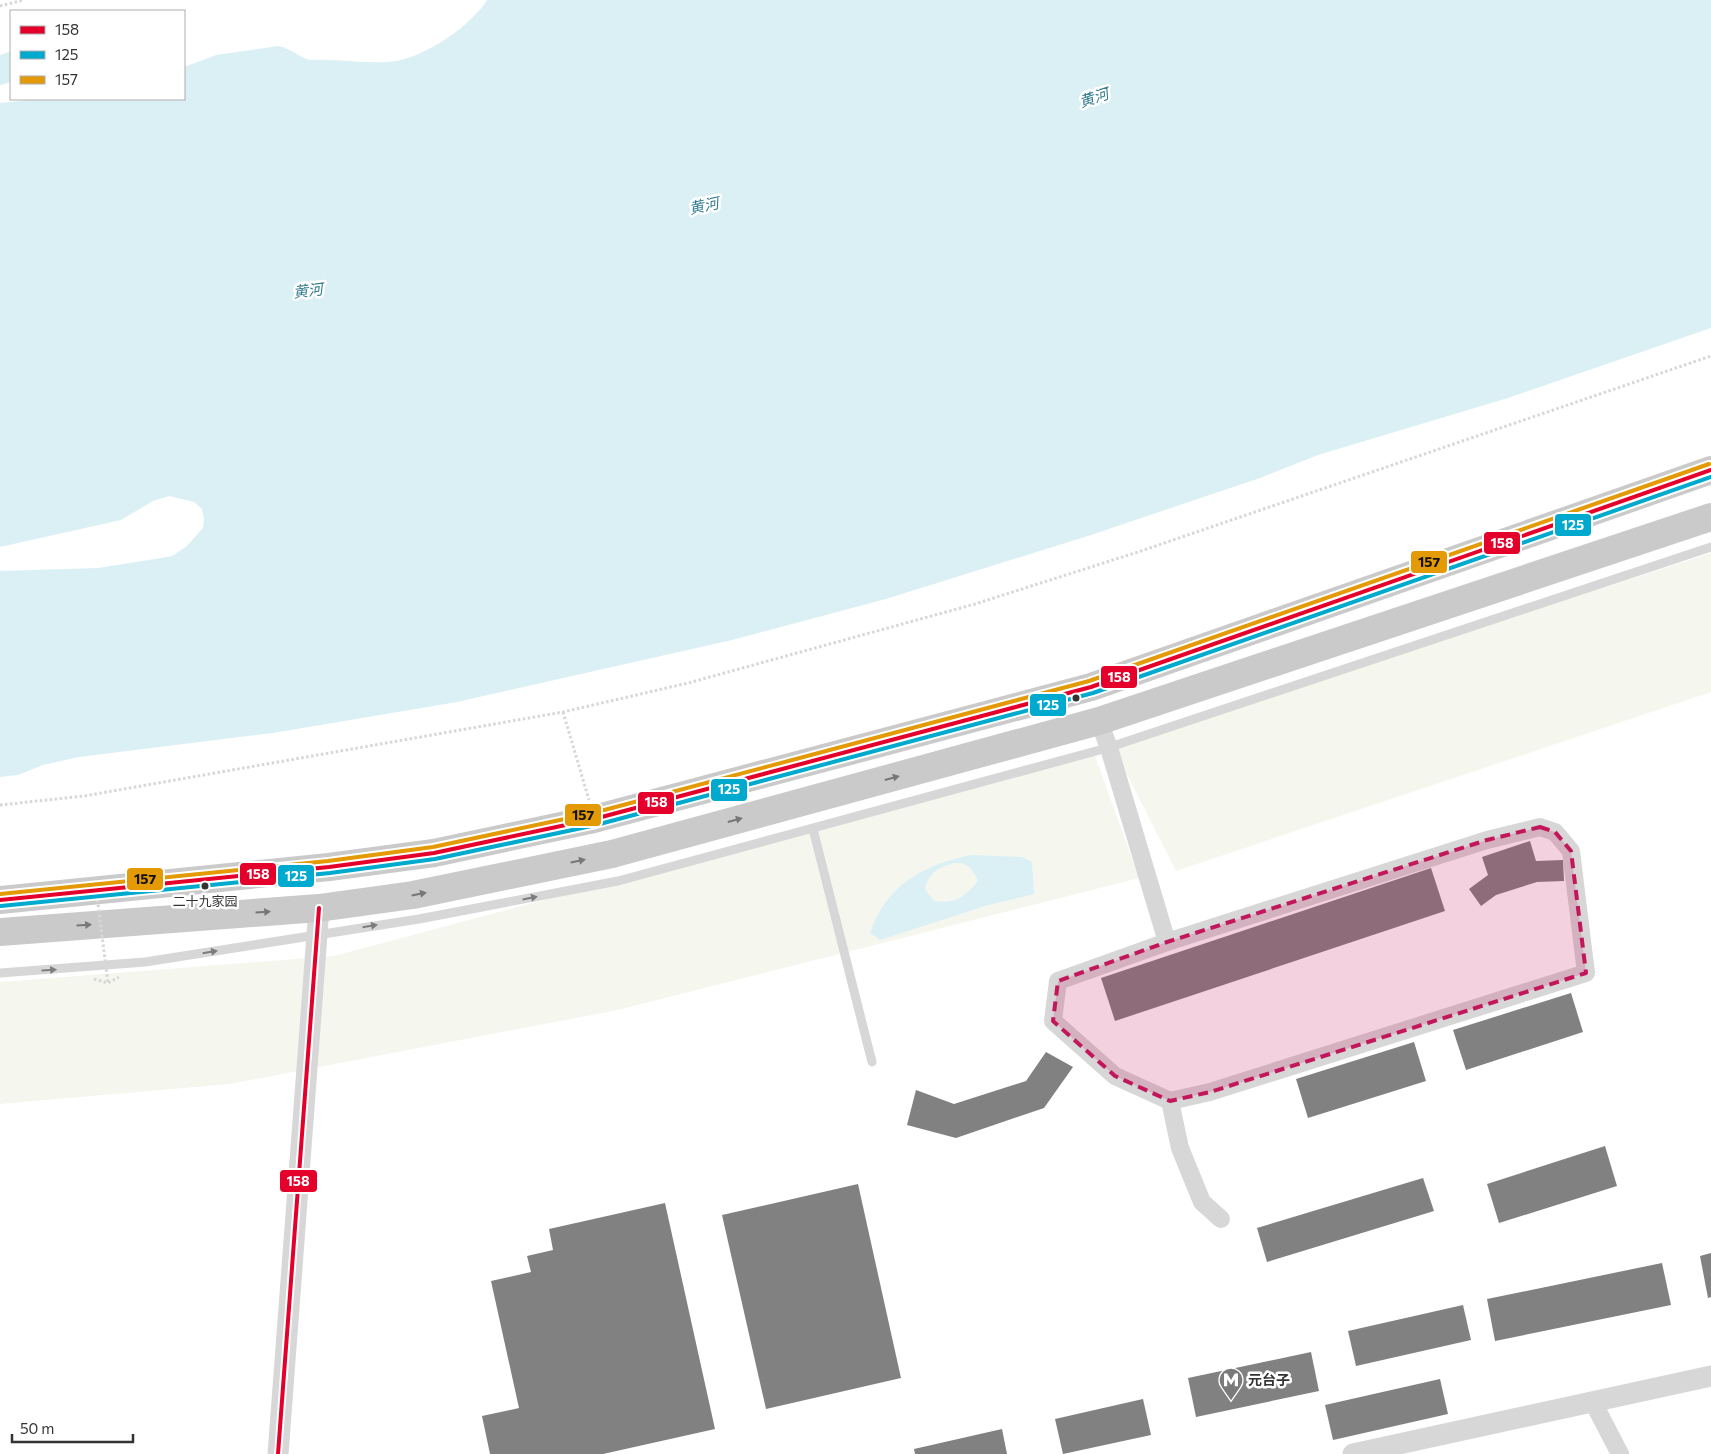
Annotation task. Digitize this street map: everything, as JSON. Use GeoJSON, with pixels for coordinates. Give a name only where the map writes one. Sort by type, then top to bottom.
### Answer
{"type":"FeatureCollection","features":[{"type":"Feature","properties":{"kind":"main road"},"geometry":{"type":"LineString","coordinates":[[0,900],[329,866],[434,853],[594,819],[1091,686],[1711,470]]}},
{"type":"Feature","properties":{"kind":"main road"},"geometry":{"type":"LineString","coordinates":[[0,932],[317,921],[413,895],[612,854],[1099,721],[1711,517]]}},
{"type":"Feature","properties":{"kind":"street"},"geometry":{"type":"LineString","coordinates":[[1099,721],[1109,748],[1167,942]]}},
{"type":"Feature","properties":{"kind":"street"},"geometry":{"type":"LineString","coordinates":[[1540,827],[1555,832],[1571,852],[1586,974],[1210,1092],[1170,1101],[1115,1076],[1053,1021],[1058,981],[1167,942],[1487,840],[1540,827]]}},
{"type":"Feature","properties":{"kind":"street"},"geometry":{"type":"LineString","coordinates":[[278,1454],[317,921]]}},
{"type":"Feature","properties":{"kind":"street"},"geometry":{"type":"LineString","coordinates":[[1170,1101],[1180,1148],[1202,1202],[1221,1219]]}},
{"type":"Feature","properties":{"kind":"street"},"geometry":{"type":"LineString","coordinates":[[1353,1454],[1711,1376]]}},
{"type":"Feature","properties":{"kind":"street"},"geometry":{"type":"LineString","coordinates":[[1593,1402],[1620,1454]]}},
{"type":"Feature","properties":{"kind":"lane"},"geometry":{"type":"LineString","coordinates":[[0,974],[146,962],[317,921],[419,919],[618,882],[1109,748],[1711,547]]}},
{"type":"Feature","properties":{"kind":"lane"},"geometry":{"type":"LineString","coordinates":[[813,828],[872,1062]]}},
{"type":"Feature","properties":{"kind":"path"},"geometry":{"type":"LineString","coordinates":[[0,6],[24,0]]}},
{"type":"Feature","properties":{"kind":"path"},"geometry":{"type":"LineString","coordinates":[[0,805],[84,796],[563,712],[688,683],[975,604],[1141,551],[1711,356]]}},
{"type":"Feature","properties":{"kind":"path"},"geometry":{"type":"LineString","coordinates":[[563,712],[594,819]]}},
{"type":"Feature","properties":{"kind":"path"},"geometry":{"type":"LineString","coordinates":[[95,880],[108,983]]}},
{"type":"Feature","properties":{"kind":"highlighted area"},"geometry":{"type":"Polygon","coordinates":[[[1540,827],[1555,832],[1571,851],[1586,973],[1210,1092],[1170,1101],[1115,1076],[1053,1021],[1058,981],[1167,942],[1487,840],[1540,827]]]}},
{"type":"Feature","properties":{"kind":"shaded area"},"geometry":{"type":"Polygon","coordinates":[[[1711,553],[1711,692],[1176,871],[1113,747],[1711,553]]]}},
{"type":"Feature","properties":{"kind":"shaded area"},"geometry":{"type":"Polygon","coordinates":[[[1094,753],[1139,878],[618,1010],[230,1084],[0,1104],[0,982],[334,956],[1094,753]]]}},
{"type":"Feature","properties":{"kind":"water","name":"黄河"},"geometry":{"type":"Polygon","coordinates":[[[487,0],[1711,0],[1711,328],[1508,398],[1318,455],[1260,478],[1091,535],[886,599],[732,640],[457,702],[273,733],[79,757],[43,765],[18,775],[0,777],[0,571],[98,568],[172,556],[187,546],[203,528],[204,519],[202,509],[194,502],[169,496],[153,501],[121,520],[0,547],[0,103],[31,100],[185,100],[185,67],[216,55],[278,46],[311,60],[396,61],[421,53],[434,46],[459,29],[480,10],[487,0]]]}},
{"type":"Feature","properties":{"kind":"water"},"geometry":{"type":"Polygon","coordinates":[[[10,51],[10,82],[0,85],[0,55],[10,51]]]}},
{"type":"Feature","properties":{"kind":"water"},"geometry":{"type":"Polygon","coordinates":[[[972,855],[1022,857],[1032,862],[1034,894],[985,906],[880,940],[870,933],[877,916],[886,902],[909,879],[938,864],[972,855]],[[956,863],[940,868],[929,878],[925,889],[934,901],[948,902],[959,899],[978,881],[970,868],[964,864],[956,863]]]}},
{"type":"Feature","properties":{"kind":"building"},"geometry":{"type":"Polygon","coordinates":[[[1530,841],[1536,861],[1563,860],[1564,881],[1537,882],[1496,895],[1481,906],[1469,889],[1488,875],[1482,857],[1530,841]]]}},
{"type":"Feature","properties":{"kind":"building"},"geometry":{"type":"Polygon","coordinates":[[[1431,868],[1445,911],[1115,1021],[1101,978],[1431,868]]]}},
{"type":"Feature","properties":{"kind":"building"},"geometry":{"type":"Polygon","coordinates":[[[1571,993],[1583,1032],[1466,1070],[1453,1030],[1571,993]]]}},
{"type":"Feature","properties":{"kind":"building"},"geometry":{"type":"Polygon","coordinates":[[[1414,1042],[1426,1081],[1308,1118],[1296,1079],[1414,1042]]]}},
{"type":"Feature","properties":{"kind":"building"},"geometry":{"type":"Polygon","coordinates":[[[1046,1052],[1073,1067],[1044,1108],[956,1138],[907,1125],[916,1090],[954,1104],[1026,1081],[1046,1052]]]}},
{"type":"Feature","properties":{"kind":"building"},"geometry":{"type":"Polygon","coordinates":[[[1605,1146],[1617,1186],[1499,1223],[1487,1184],[1605,1146]]]}},
{"type":"Feature","properties":{"kind":"building"},"geometry":{"type":"Polygon","coordinates":[[[1423,1178],[1434,1211],[1267,1262],[1257,1228],[1423,1178]]]}},
{"type":"Feature","properties":{"kind":"building"},"geometry":{"type":"Polygon","coordinates":[[[858,1184],[901,1378],[766,1409],[722,1215],[858,1184]]]}},
{"type":"Feature","properties":{"kind":"building"},"geometry":{"type":"Polygon","coordinates":[[[665,1203],[715,1429],[603,1454],[490,1454],[482,1416],[519,1408],[491,1281],[531,1272],[527,1256],[553,1250],[549,1229],[665,1203]]]}},
{"type":"Feature","properties":{"kind":"building"},"geometry":{"type":"Polygon","coordinates":[[[1711,1253],[1711,1297],[1708,1298],[1700,1256],[1711,1253]]]}},
{"type":"Feature","properties":{"kind":"building"},"geometry":{"type":"Polygon","coordinates":[[[1662,1263],[1671,1305],[1495,1341],[1487,1299],[1662,1263]]]}},
{"type":"Feature","properties":{"kind":"building"},"geometry":{"type":"Polygon","coordinates":[[[1463,1305],[1471,1340],[1356,1366],[1348,1331],[1463,1305]]]}},
{"type":"Feature","properties":{"kind":"building"},"geometry":{"type":"Polygon","coordinates":[[[1311,1352],[1319,1391],[1196,1417],[1188,1378],[1311,1352]]]}},
{"type":"Feature","properties":{"kind":"building"},"geometry":{"type":"Polygon","coordinates":[[[1440,1379],[1448,1414],[1333,1440],[1325,1405],[1440,1379]]]}},
{"type":"Feature","properties":{"kind":"building"},"geometry":{"type":"Polygon","coordinates":[[[1143,1399],[1151,1435],[1063,1454],[1055,1419],[1143,1399]]]}},
{"type":"Feature","properties":{"kind":"building"},"geometry":{"type":"Polygon","coordinates":[[[1002,1429],[1007,1454],[915,1454],[914,1449],[1002,1429]]]}},
{"type":"Feature","properties":{"kind":"transit line","name":"157"},"geometry":{"type":"LineString","coordinates":[[0,894],[328,861],[433,847],[593,813],[1089,681],[1709,464]]}},
{"type":"Feature","properties":{"kind":"transit line","name":"158"},"geometry":{"type":"LineString","coordinates":[[0,900],[329,867],[434,853],[594,819],[1091,687],[1711,470]]}},
{"type":"Feature","properties":{"kind":"transit line","name":"125"},"geometry":{"type":"LineString","coordinates":[[1,906],[330,873],[435,859],[596,825],[1093,693],[1711,477]]}},
{"type":"Feature","properties":{"kind":"transit line","name":"158"},"geometry":{"type":"LineString","coordinates":[[278,1454],[319,908]]}},
{"type":"Feature","properties":{"kind":"place","name":"二十九家园"},"geometry":{"type":"Point","coordinates":[205,886]}},
{"type":"Feature","properties":{"kind":"place","name":"元台子"},"geometry":{"type":"Point","coordinates":[1231,1401]}}]}
